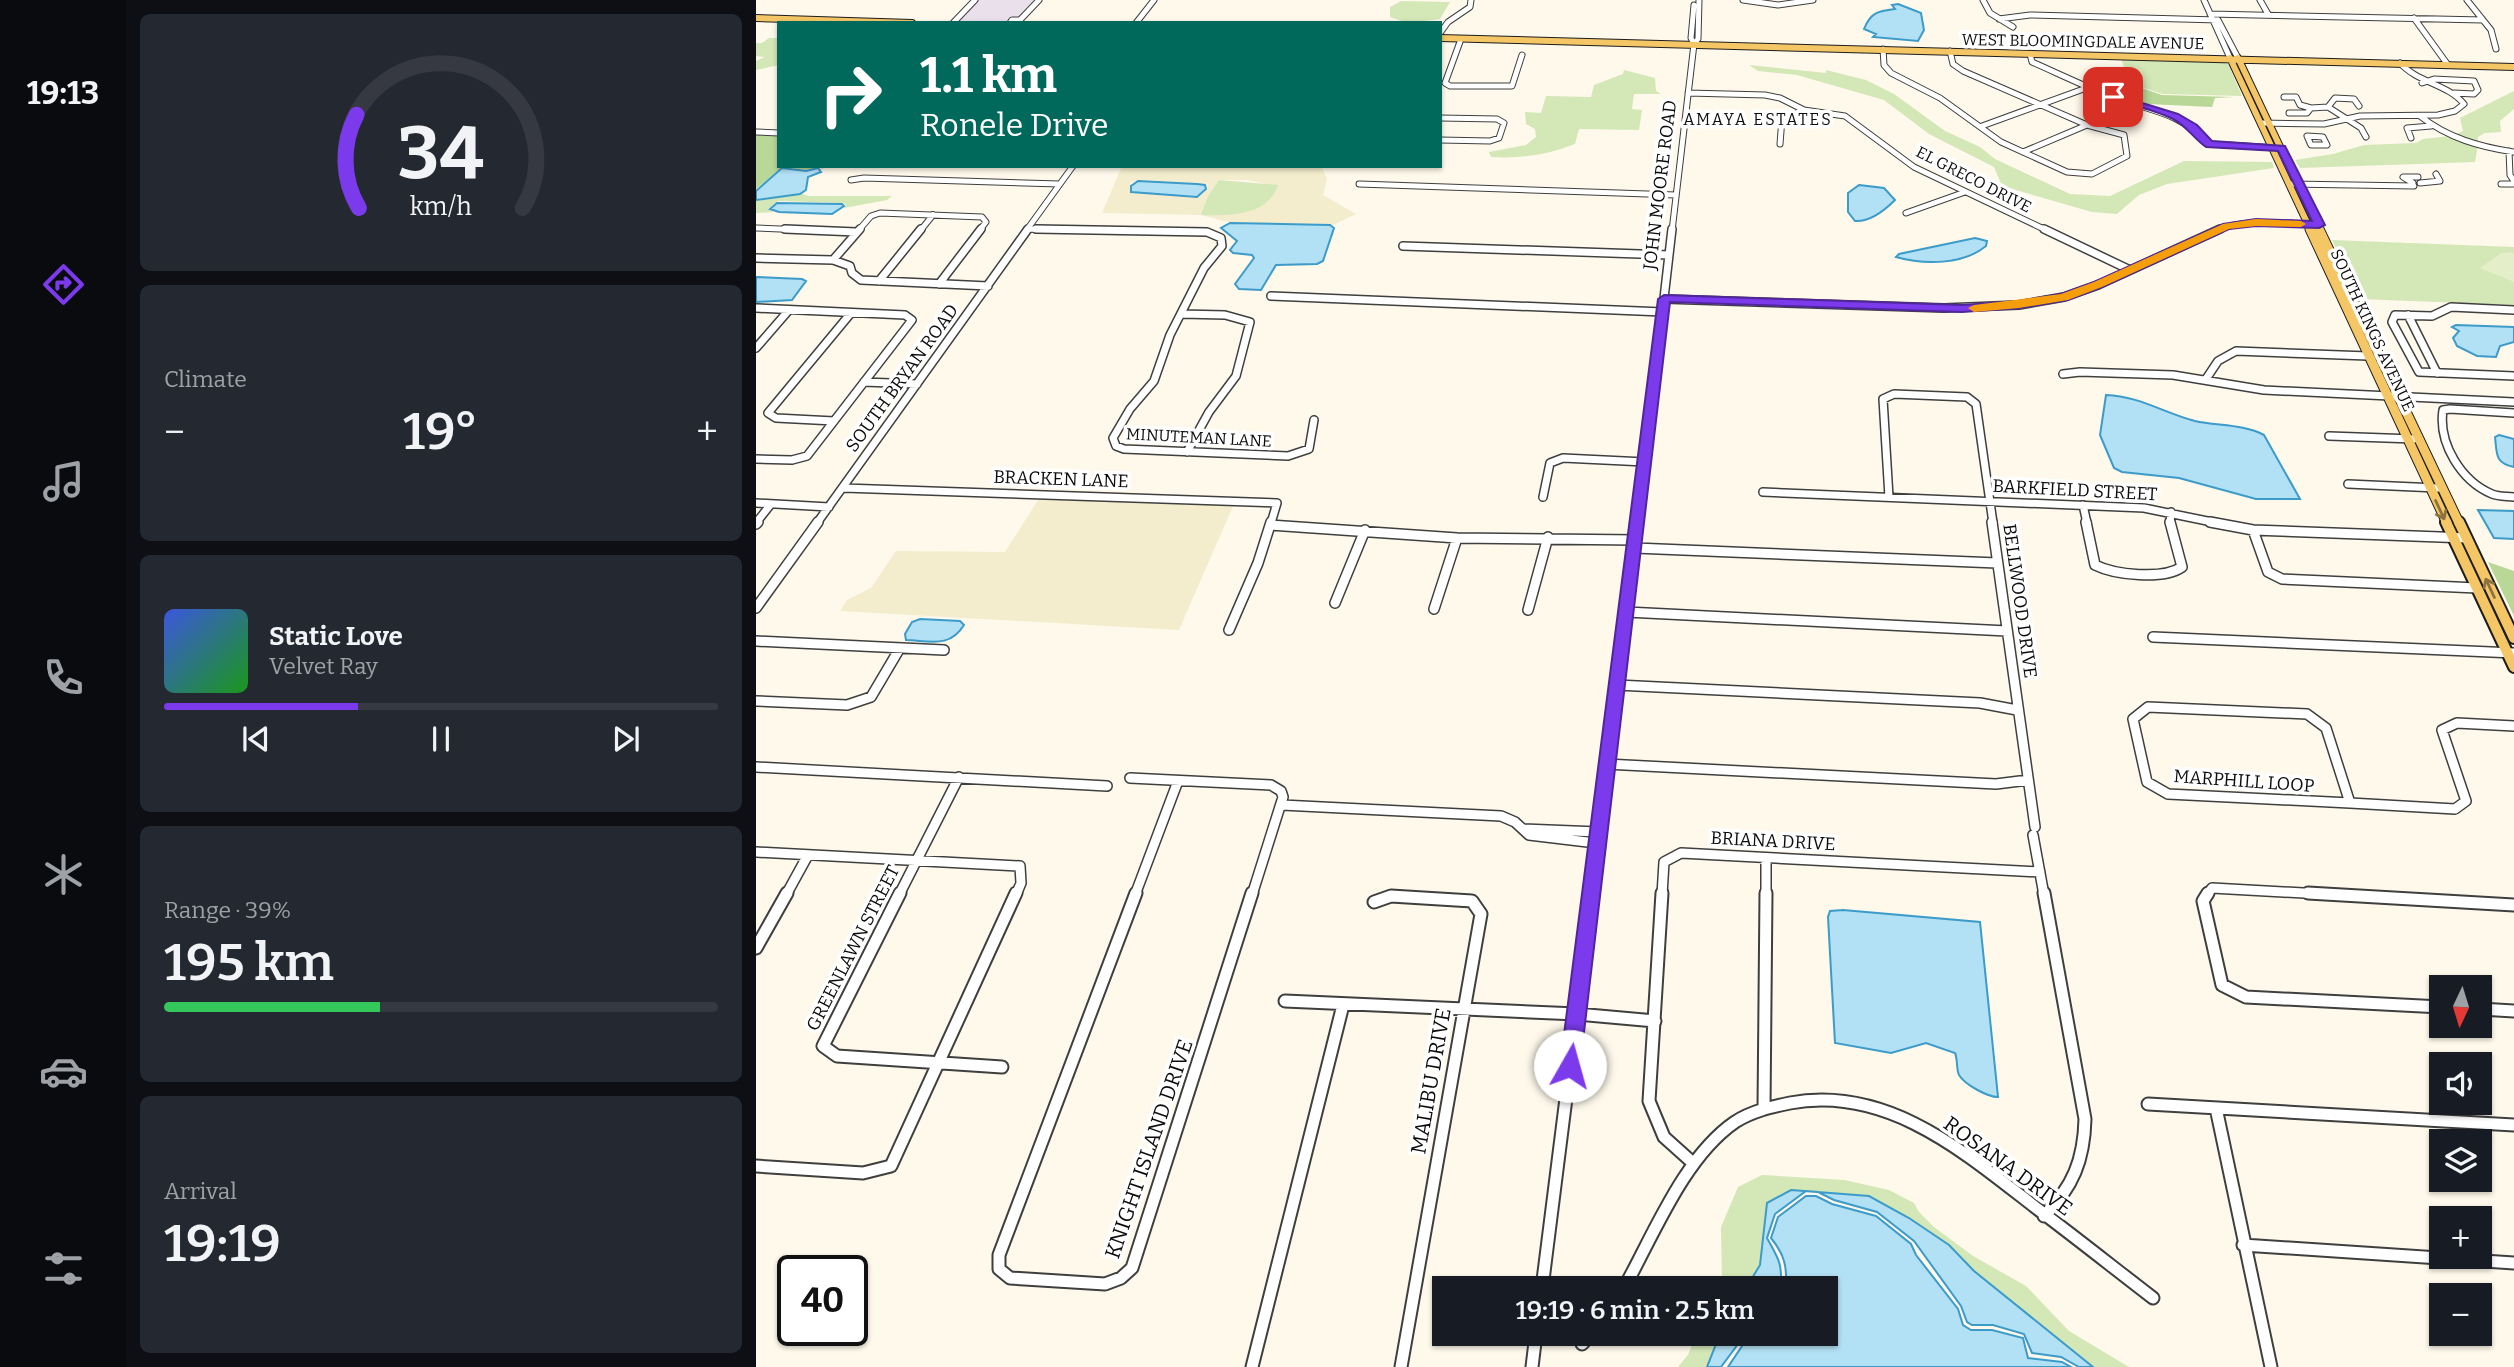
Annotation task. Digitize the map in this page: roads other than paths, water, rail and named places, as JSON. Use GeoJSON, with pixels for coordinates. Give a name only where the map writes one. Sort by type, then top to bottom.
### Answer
{"type":"FeatureCollection","features":[{"type":"Feature","properties":{"kind":"main road"},"geometry":{"type":"LineString","coordinates":[[756,19],[788,21]]}},
{"type":"Feature","properties":{"kind":"main road"},"geometry":{"type":"LineString","coordinates":[[756,19],[834,21]]}},
{"type":"Feature","properties":{"kind":"main road","name":"WEST BLOOMINGDALE AVENUE"},"geometry":{"type":"LineString","coordinates":[[1442,36],[1461,39],[2514,67]]}},
{"type":"Feature","properties":{"kind":"main road","name":"SOUTH KINGS AVENUE"},"geometry":{"type":"LineString","coordinates":[[2230,58],[2476,589],[2511,653],[2514,667]]}},
{"type":"Feature","properties":{"kind":"main road","name":"SOUTH KINGS AVENUE"},"geometry":{"type":"LineString","coordinates":[[2238,58],[2514,638]]}},
{"type":"Feature","properties":{"kind":"street"},"geometry":{"type":"LineString","coordinates":[[955,21],[975,0]]}},
{"type":"Feature","properties":{"kind":"street"},"geometry":{"type":"LineString","coordinates":[[1011,21],[1020,20],[1039,0]]}},
{"type":"Feature","properties":{"kind":"street"},"geometry":{"type":"LineString","coordinates":[[1138,21],[1154,0]]}},
{"type":"Feature","properties":{"kind":"street"},"geometry":{"type":"LineString","coordinates":[[1442,30],[1444,25],[1470,8],[1471,0]]}},
{"type":"Feature","properties":{"kind":"street","name":"JOHN MOORE ROAD"},"geometry":{"type":"LineString","coordinates":[[1544,1276],[1606,764],[1636,544],[1694,44],[1691,26],[1697,0]]}},
{"type":"Feature","properties":{"kind":"street"},"geometry":{"type":"LineString","coordinates":[[1743,0],[1762,5],[1803,4],[1813,0]]}},
{"type":"Feature","properties":{"kind":"street"},"geometry":{"type":"LineString","coordinates":[[1983,0],[1985,8],[2013,27]]}},
{"type":"Feature","properties":{"kind":"street"},"geometry":{"type":"LineString","coordinates":[[2260,0],[2268,14]]}},
{"type":"Feature","properties":{"kind":"street"},"geometry":{"type":"LineString","coordinates":[[2467,0],[2491,30],[2496,49]]}},
{"type":"Feature","properties":{"kind":"street","name":"SOUTH KINGS AVENUE"},"geometry":{"type":"LineString","coordinates":[[2206,2],[2238,58]]}},
{"type":"Feature","properties":{"kind":"street"},"geometry":{"type":"LineString","coordinates":[[1998,19],[2030,15],[2227,13],[2483,20]]}},
{"type":"Feature","properties":{"kind":"street","name":"SOUTH KINGS AVENUE"},"geometry":{"type":"LineString","coordinates":[[2213,15],[2230,58]]}},
{"type":"Feature","properties":{"kind":"street"},"geometry":{"type":"LineString","coordinates":[[2414,18],[2448,65]]}},
{"type":"Feature","properties":{"kind":"street"},"geometry":{"type":"LineString","coordinates":[[1461,39],[1445,83],[1450,86],[1510,87],[1513,85],[1522,55]]}},
{"type":"Feature","properties":{"kind":"street"},"geometry":{"type":"LineString","coordinates":[[1883,50],[1884,65],[1891,73],[1926,90],[1982,126],[2001,142],[2067,172],[2092,174],[2127,156],[2124,135],[2087,125],[1963,72],[1953,64],[1950,51]]}},
{"type":"Feature","properties":{"kind":"street"},"geometry":{"type":"LineString","coordinates":[[2030,54],[2034,63],[2089,87],[2175,116],[2193,127],[2202,140],[2210,144],[2281,148]]}},
{"type":"Feature","properties":{"kind":"street"},"geometry":{"type":"LineString","coordinates":[[2259,123],[2308,124],[2347,119],[2420,116],[2455,111],[2464,104],[2461,98],[2453,93],[2410,76],[2400,63]]}},
{"type":"Feature","properties":{"kind":"street"},"geometry":{"type":"LineString","coordinates":[[2422,83],[2434,79],[2474,81],[2478,90],[2474,94],[2453,93]]}},
{"type":"Feature","properties":{"kind":"street"},"geometry":{"type":"LineString","coordinates":[[1982,126],[2089,87]]}},
{"type":"Feature","properties":{"kind":"street","name":"EL GRECO DRIVE"},"geometry":{"type":"LineString","coordinates":[[1688,93],[1780,97],[1804,110],[1845,117],[1914,167],[2130,270]]}},
{"type":"Feature","properties":{"kind":"street"},"geometry":{"type":"LineString","coordinates":[[2284,97],[2296,97],[2300,105],[2311,108],[2328,107],[2361,128],[2366,137]]}},
{"type":"Feature","properties":{"kind":"street"},"geometry":{"type":"LineString","coordinates":[[2328,107],[2334,98],[2354,99],[2359,106]]}},
{"type":"Feature","properties":{"kind":"street"},"geometry":{"type":"LineString","coordinates":[[2289,113],[2306,113],[2311,108]]}},
{"type":"Feature","properties":{"kind":"street"},"geometry":{"type":"LineString","coordinates":[[1780,144],[1782,118],[1804,110]]}},
{"type":"Feature","properties":{"kind":"street"},"geometry":{"type":"LineString","coordinates":[[2420,116],[2431,127],[2458,138],[2511,152],[2510,174],[2514,182],[2501,184]]}},
{"type":"Feature","properties":{"kind":"street"},"geometry":{"type":"LineString","coordinates":[[1442,118],[1497,119],[1504,123],[1499,138],[1490,141],[1442,140]]}},
{"type":"Feature","properties":{"kind":"street"},"geometry":{"type":"LineString","coordinates":[[2308,124],[2316,137]]}},
{"type":"Feature","properties":{"kind":"street"},"geometry":{"type":"LineString","coordinates":[[2023,152],[2087,125]]}},
{"type":"Feature","properties":{"kind":"street"},"geometry":{"type":"LineString","coordinates":[[2412,138],[2407,128],[2431,127]]}},
{"type":"Feature","properties":{"kind":"street"},"geometry":{"type":"LineString","coordinates":[[756,132],[777,133]]}},
{"type":"Feature","properties":{"kind":"street","name":"SOUTH BRYAN ROAD"},"geometry":{"type":"LineString","coordinates":[[756,608],[1072,168]]}},
{"type":"Feature","properties":{"kind":"street"},"geometry":{"type":"LineString","coordinates":[[2361,173],[2367,184]]}},
{"type":"Feature","properties":{"kind":"street"},"geometry":{"type":"LineString","coordinates":[[2288,184],[2440,181],[2436,174]]}},
{"type":"Feature","properties":{"kind":"street"},"geometry":{"type":"LineString","coordinates":[[2325,177],[2329,185]]}},
{"type":"Feature","properties":{"kind":"street"},"geometry":{"type":"LineString","coordinates":[[851,180],[864,178],[1060,184]]}},
{"type":"Feature","properties":{"kind":"street"},"geometry":{"type":"LineString","coordinates":[[1359,184],[1676,195]]}},
{"type":"Feature","properties":{"kind":"street"},"geometry":{"type":"LineString","coordinates":[[1906,213],[1965,192]]}},
{"type":"Feature","properties":{"kind":"street"},"geometry":{"type":"LineString","coordinates":[[833,260],[871,216],[880,213],[982,217],[986,222],[939,284]]}},
{"type":"Feature","properties":{"kind":"street"},"geometry":{"type":"LineString","coordinates":[[879,281],[933,215]]}},
{"type":"Feature","properties":{"kind":"street"},"geometry":{"type":"LineString","coordinates":[[1664,299],[1981,308],[2064,297],[2227,226],[2256,223],[2319,225]]}},
{"type":"Feature","properties":{"kind":"street"},"geometry":{"type":"LineString","coordinates":[[756,228],[856,232]]}},
{"type":"Feature","properties":{"kind":"street","name":"MINUTEMAN LANE"},"geometry":{"type":"LineString","coordinates":[[1027,229],[1207,232],[1222,238],[1222,246],[1204,268],[1170,335],[1154,381],[1130,408],[1113,438],[1116,446],[1125,449],[1288,456],[1309,449],[1314,420]]}},
{"type":"Feature","properties":{"kind":"street"},"geometry":{"type":"LineString","coordinates":[[1403,246],[1669,255]]}},
{"type":"Feature","properties":{"kind":"street"},"geometry":{"type":"LineString","coordinates":[[756,258],[833,260],[850,266],[852,273],[861,280],[988,286]]}},
{"type":"Feature","properties":{"kind":"street"},"geometry":{"type":"LineString","coordinates":[[1271,296],[1662,312]]}},
{"type":"Feature","properties":{"kind":"street"},"geometry":{"type":"LineString","coordinates":[[2514,310],[2451,307],[2432,316],[2395,315],[2392,322],[2419,372],[2514,376]]}},
{"type":"Feature","properties":{"kind":"street"},"geometry":{"type":"LineString","coordinates":[[756,308],[905,315],[912,320],[803,458],[756,459]]}},
{"type":"Feature","properties":{"kind":"street"},"geometry":{"type":"LineString","coordinates":[[756,348],[789,310]]}},
{"type":"Feature","properties":{"kind":"street"},"geometry":{"type":"LineString","coordinates":[[834,421],[776,418],[768,413],[851,313]]}},
{"type":"Feature","properties":{"kind":"street"},"geometry":{"type":"LineString","coordinates":[[1181,314],[1241,317],[1250,322],[1236,376],[1209,412],[1187,452]]}},
{"type":"Feature","properties":{"kind":"street"},"geometry":{"type":"LineString","coordinates":[[2408,315],[2437,373]]}},
{"type":"Feature","properties":{"kind":"street"},"geometry":{"type":"LineString","coordinates":[[2206,379],[2210,369],[2224,356],[2236,351],[2368,356]]}},
{"type":"Feature","properties":{"kind":"street"},"geometry":{"type":"LineString","coordinates":[[2063,374],[2123,373],[2206,379],[2264,390],[2400,395],[2412,398],[2514,399]]}},
{"type":"Feature","properties":{"kind":"street"},"geometry":{"type":"LineString","coordinates":[[864,382],[917,384]]}},
{"type":"Feature","properties":{"kind":"street","name":"BELLWOOD DRIVE"},"geometry":{"type":"LineString","coordinates":[[1889,497],[1883,399],[1894,394],[1966,397],[1976,404],[2040,872],[2085,1119],[2085,1143],[2081,1164],[2066,1197],[2044,1216]]}},
{"type":"Feature","properties":{"kind":"street"},"geometry":{"type":"LineString","coordinates":[[2514,413],[2450,409],[2443,410],[2441,416],[2446,445],[2457,466],[2492,494],[2514,497]]}},
{"type":"Feature","properties":{"kind":"street"},"geometry":{"type":"LineString","coordinates":[[2329,436],[2419,439]]}},
{"type":"Feature","properties":{"kind":"street"},"geometry":{"type":"LineString","coordinates":[[1543,497],[1550,463],[1563,458],[1645,462]]}},
{"type":"Feature","properties":{"kind":"street"},"geometry":{"type":"LineString","coordinates":[[2347,484],[2442,488]]}},
{"type":"Feature","properties":{"kind":"street","name":"BRACKEN LANE"},"geometry":{"type":"LineString","coordinates":[[844,488],[1277,503],[1270,525]]}},
{"type":"Feature","properties":{"kind":"street","name":"BARKFIELD STREET"},"geometry":{"type":"LineString","coordinates":[[1763,492],[2144,508],[2171,512],[2222,526],[2253,530],[2467,538]]}},
{"type":"Feature","properties":{"kind":"street"},"geometry":{"type":"LineString","coordinates":[[756,503],[829,507]]}},
{"type":"Feature","properties":{"kind":"street"},"geometry":{"type":"LineString","coordinates":[[756,524],[771,504]]}},
{"type":"Feature","properties":{"kind":"street"},"geometry":{"type":"LineString","coordinates":[[2082,505],[2095,565],[2109,572],[2171,575],[2182,567],[2170,525],[2171,512]]}},
{"type":"Feature","properties":{"kind":"street"},"geometry":{"type":"LineString","coordinates":[[1229,630],[1256,569],[1270,525],[1457,538],[1548,537],[1997,563]]}},
{"type":"Feature","properties":{"kind":"street"},"geometry":{"type":"LineString","coordinates":[[1335,603],[1365,530]]}},
{"type":"Feature","properties":{"kind":"street"},"geometry":{"type":"LineString","coordinates":[[2253,530],[2268,572],[2282,579],[2476,589]]}},
{"type":"Feature","properties":{"kind":"street"},"geometry":{"type":"LineString","coordinates":[[1528,610],[1548,537]]}},
{"type":"Feature","properties":{"kind":"street"},"geometry":{"type":"LineString","coordinates":[[1434,609],[1457,538]]}},
{"type":"Feature","properties":{"kind":"street"},"geometry":{"type":"LineString","coordinates":[[1627,612],[2007,631]]}},
{"type":"Feature","properties":{"kind":"street"},"geometry":{"type":"LineString","coordinates":[[2153,637],[2511,653]]}},
{"type":"Feature","properties":{"kind":"street"},"geometry":{"type":"LineString","coordinates":[[756,641],[944,650]]}},
{"type":"Feature","properties":{"kind":"street"},"geometry":{"type":"LineString","coordinates":[[756,701],[847,705],[871,697],[900,648]]}},
{"type":"Feature","properties":{"kind":"street"},"geometry":{"type":"LineString","coordinates":[[1617,685],[1980,703],[2017,710]]}},
{"type":"Feature","properties":{"kind":"street","name":"MARPHILL LOOP"},"geometry":{"type":"LineString","coordinates":[[2350,803],[2326,728],[2307,714],[2148,707],[2133,719],[2147,782],[2168,794],[2455,809],[2466,801],[2442,730],[2456,723],[2514,726]]}},
{"type":"Feature","properties":{"kind":"street"},"geometry":{"type":"LineString","coordinates":[[1606,764],[1996,784],[2028,780]]}},
{"type":"Feature","properties":{"kind":"street"},"geometry":{"type":"LineString","coordinates":[[756,767],[1107,786]]}},
{"type":"Feature","properties":{"kind":"street","name":"GREENLAWN STREET"},"geometry":{"type":"LineString","coordinates":[[960,777],[823,1046],[837,1056],[1002,1067]]}},
{"type":"Feature","properties":{"kind":"street"},"geometry":{"type":"LineString","coordinates":[[1130,778],[1271,785],[1282,791],[1282,805],[1501,816],[1529,835],[1550,840],[1597,837]]}},
{"type":"Feature","properties":{"kind":"street","name":"KNIGHT ISLAND DRIVE"},"geometry":{"type":"LineString","coordinates":[[1178,781],[999,1255],[999,1269],[1010,1278],[1105,1284],[1116,1282],[1130,1271],[1137,1257],[1282,805]]}},
{"type":"Feature","properties":{"kind":"street"},"geometry":{"type":"LineString","coordinates":[[756,852],[1020,866],[1021,883],[891,1166],[863,1173],[756,1166]]}},
{"type":"Feature","properties":{"kind":"street","name":"BRIANA DRIVE"},"geometry":{"type":"LineString","coordinates":[[1693,1163],[1671,1148],[1655,1127],[1649,1101],[1664,862],[1681,853],[2040,872]]}},
{"type":"Feature","properties":{"kind":"street"},"geometry":{"type":"LineString","coordinates":[[756,948],[808,855]]}},
{"type":"Feature","properties":{"kind":"street"},"geometry":{"type":"LineString","coordinates":[[1764,1108],[1766,859]]}},
{"type":"Feature","properties":{"kind":"street"},"geometry":{"type":"LineString","coordinates":[[2429,1006],[2246,997],[2222,985],[2203,901],[2212,888],[2514,905]]}},
{"type":"Feature","properties":{"kind":"street","name":"MALIBU DRIVE"},"geometry":{"type":"LineString","coordinates":[[1374,902],[1391,897],[1472,901],[1480,914],[1401,1367]]}},
{"type":"Feature","properties":{"kind":"street"},"geometry":{"type":"LineString","coordinates":[[1285,1001],[1577,1014],[1655,1021]]}},
{"type":"Feature","properties":{"kind":"street"},"geometry":{"type":"LineString","coordinates":[[1252,1367],[1343,1004]]}},
{"type":"Feature","properties":{"kind":"street"},"geometry":{"type":"LineString","coordinates":[[2492,1010],[2514,1011]]}},
{"type":"Feature","properties":{"kind":"street","name":"ROSANA DRIVE"},"geometry":{"type":"LineString","coordinates":[[1631,1276],[1693,1163],[1735,1122],[1764,1108],[1801,1101],[1841,1100],[1881,1108],[1911,1121],[1960,1149],[2153,1298]]}},
{"type":"Feature","properties":{"kind":"street"},"geometry":{"type":"LineString","coordinates":[[2148,1104],[2514,1125]]}},
{"type":"Feature","properties":{"kind":"street"},"geometry":{"type":"LineString","coordinates":[[2216,1108],[2271,1367]]}},
{"type":"Feature","properties":{"kind":"street"},"geometry":{"type":"LineString","coordinates":[[2244,1245],[2514,1263]]}},
{"type":"Feature","properties":{"kind":"street"},"geometry":{"type":"LineString","coordinates":[[1532,1367],[1535,1346]]}},
{"type":"Feature","properties":{"kind":"water"},"geometry":{"type":"Polygon","coordinates":[[[1898,4],[1921,13],[1924,30],[1918,41],[1873,37],[1876,34],[1864,29],[1875,14],[1895,9],[1892,5],[1898,4]]]}},
{"type":"Feature","properties":{"kind":"water"},"geometry":{"type":"Polygon","coordinates":[[[782,168],[806,171],[818,168],[821,172],[808,177],[806,190],[800,194],[756,200],[756,191],[782,168]]]}},
{"type":"Feature","properties":{"kind":"water"},"geometry":{"type":"Polygon","coordinates":[[[1138,181],[1197,184],[1205,185],[1206,189],[1197,197],[1131,192],[1131,186],[1138,181]]]}},
{"type":"Feature","properties":{"kind":"water"},"geometry":{"type":"Polygon","coordinates":[[[1859,185],[1884,188],[1895,200],[1872,217],[1855,221],[1848,212],[1848,193],[1859,185]]]}},
{"type":"Feature","properties":{"kind":"water"},"geometry":{"type":"Polygon","coordinates":[[[777,203],[844,206],[832,214],[779,212],[770,209],[777,203]]]}},
{"type":"Feature","properties":{"kind":"water"},"geometry":{"type":"Polygon","coordinates":[[[1230,223],[1330,225],[1334,228],[1323,261],[1317,264],[1276,265],[1261,290],[1239,289],[1235,284],[1254,258],[1252,255],[1233,253],[1230,250],[1237,241],[1221,228],[1230,223]]]}},
{"type":"Feature","properties":{"kind":"water"},"geometry":{"type":"Polygon","coordinates":[[[1975,238],[1987,241],[1986,246],[1955,260],[1931,262],[1896,257],[1899,254],[1975,238]]]}},
{"type":"Feature","properties":{"kind":"water"},"geometry":{"type":"Polygon","coordinates":[[[756,277],[806,281],[792,300],[756,302],[756,277]]]}},
{"type":"Feature","properties":{"kind":"water"},"geometry":{"type":"Polygon","coordinates":[[[2452,327],[2514,327],[2514,342],[2500,346],[2496,357],[2477,356],[2457,346],[2453,338],[2459,331],[2452,327]]]}},
{"type":"Feature","properties":{"kind":"water"},"geometry":{"type":"Polygon","coordinates":[[[2106,395],[2140,402],[2195,421],[2239,427],[2264,435],[2300,499],[2256,499],[2179,478],[2122,472],[2114,468],[2100,435],[2106,395]]]}},
{"type":"Feature","properties":{"kind":"water"},"geometry":{"type":"Polygon","coordinates":[[[2499,435],[2514,439],[2514,467],[2503,463],[2498,457],[2495,437],[2499,435]]]}},
{"type":"Feature","properties":{"kind":"water"},"geometry":{"type":"Polygon","coordinates":[[[2478,510],[2514,511],[2514,539],[2494,538],[2478,510]]]}},
{"type":"Feature","properties":{"kind":"water"},"geometry":{"type":"Polygon","coordinates":[[[920,619],[960,621],[964,625],[953,637],[939,642],[906,640],[905,634],[912,622],[920,619]]]}},
{"type":"Feature","properties":{"kind":"water"},"geometry":{"type":"Polygon","coordinates":[[[1830,911],[1980,922],[1998,1097],[1977,1090],[1962,1079],[1958,1073],[1955,1053],[1926,1043],[1891,1053],[1835,1043],[1828,917],[1830,911]]]}},
{"type":"Feature","properties":{"kind":"water"},"geometry":{"type":"Polygon","coordinates":[[[1791,1190],[1806,1191],[1775,1214],[1767,1238],[1779,1262],[1781,1276],[1753,1276],[1760,1265],[1767,1203],[1791,1190]]]}},
{"type":"Feature","properties":{"kind":"water"},"geometry":{"type":"Polygon","coordinates":[[[1818,1192],[1869,1196],[1909,1218],[1949,1245],[1974,1271],[2093,1367],[2079,1367],[2061,1357],[2032,1353],[2024,1334],[1993,1325],[1972,1325],[1967,1322],[1961,1306],[1914,1241],[1877,1212],[1834,1200],[1818,1192]]]}},
{"type":"Feature","properties":{"kind":"water"},"geometry":{"type":"Polygon","coordinates":[[[1806,1196],[1816,1196],[1832,1204],[1876,1216],[1911,1244],[1916,1255],[1958,1309],[1963,1325],[1971,1330],[1992,1330],[2023,1338],[2028,1358],[2062,1362],[2071,1367],[1728,1367],[1742,1346],[1838,1346],[1838,1276],[1786,1276],[1784,1262],[1771,1238],[1778,1217],[1806,1196]]]}},
{"type":"Feature","properties":{"kind":"water"},"geometry":{"type":"Polygon","coordinates":[[[1715,1346],[1737,1346],[1721,1367],[1707,1367],[1715,1346]]]}},
{"type":"Feature","properties":{"kind":"district","name":"AMAYA ESTATES"},"geometry":{"type":"Point","coordinates":[1758,119]}}]}
